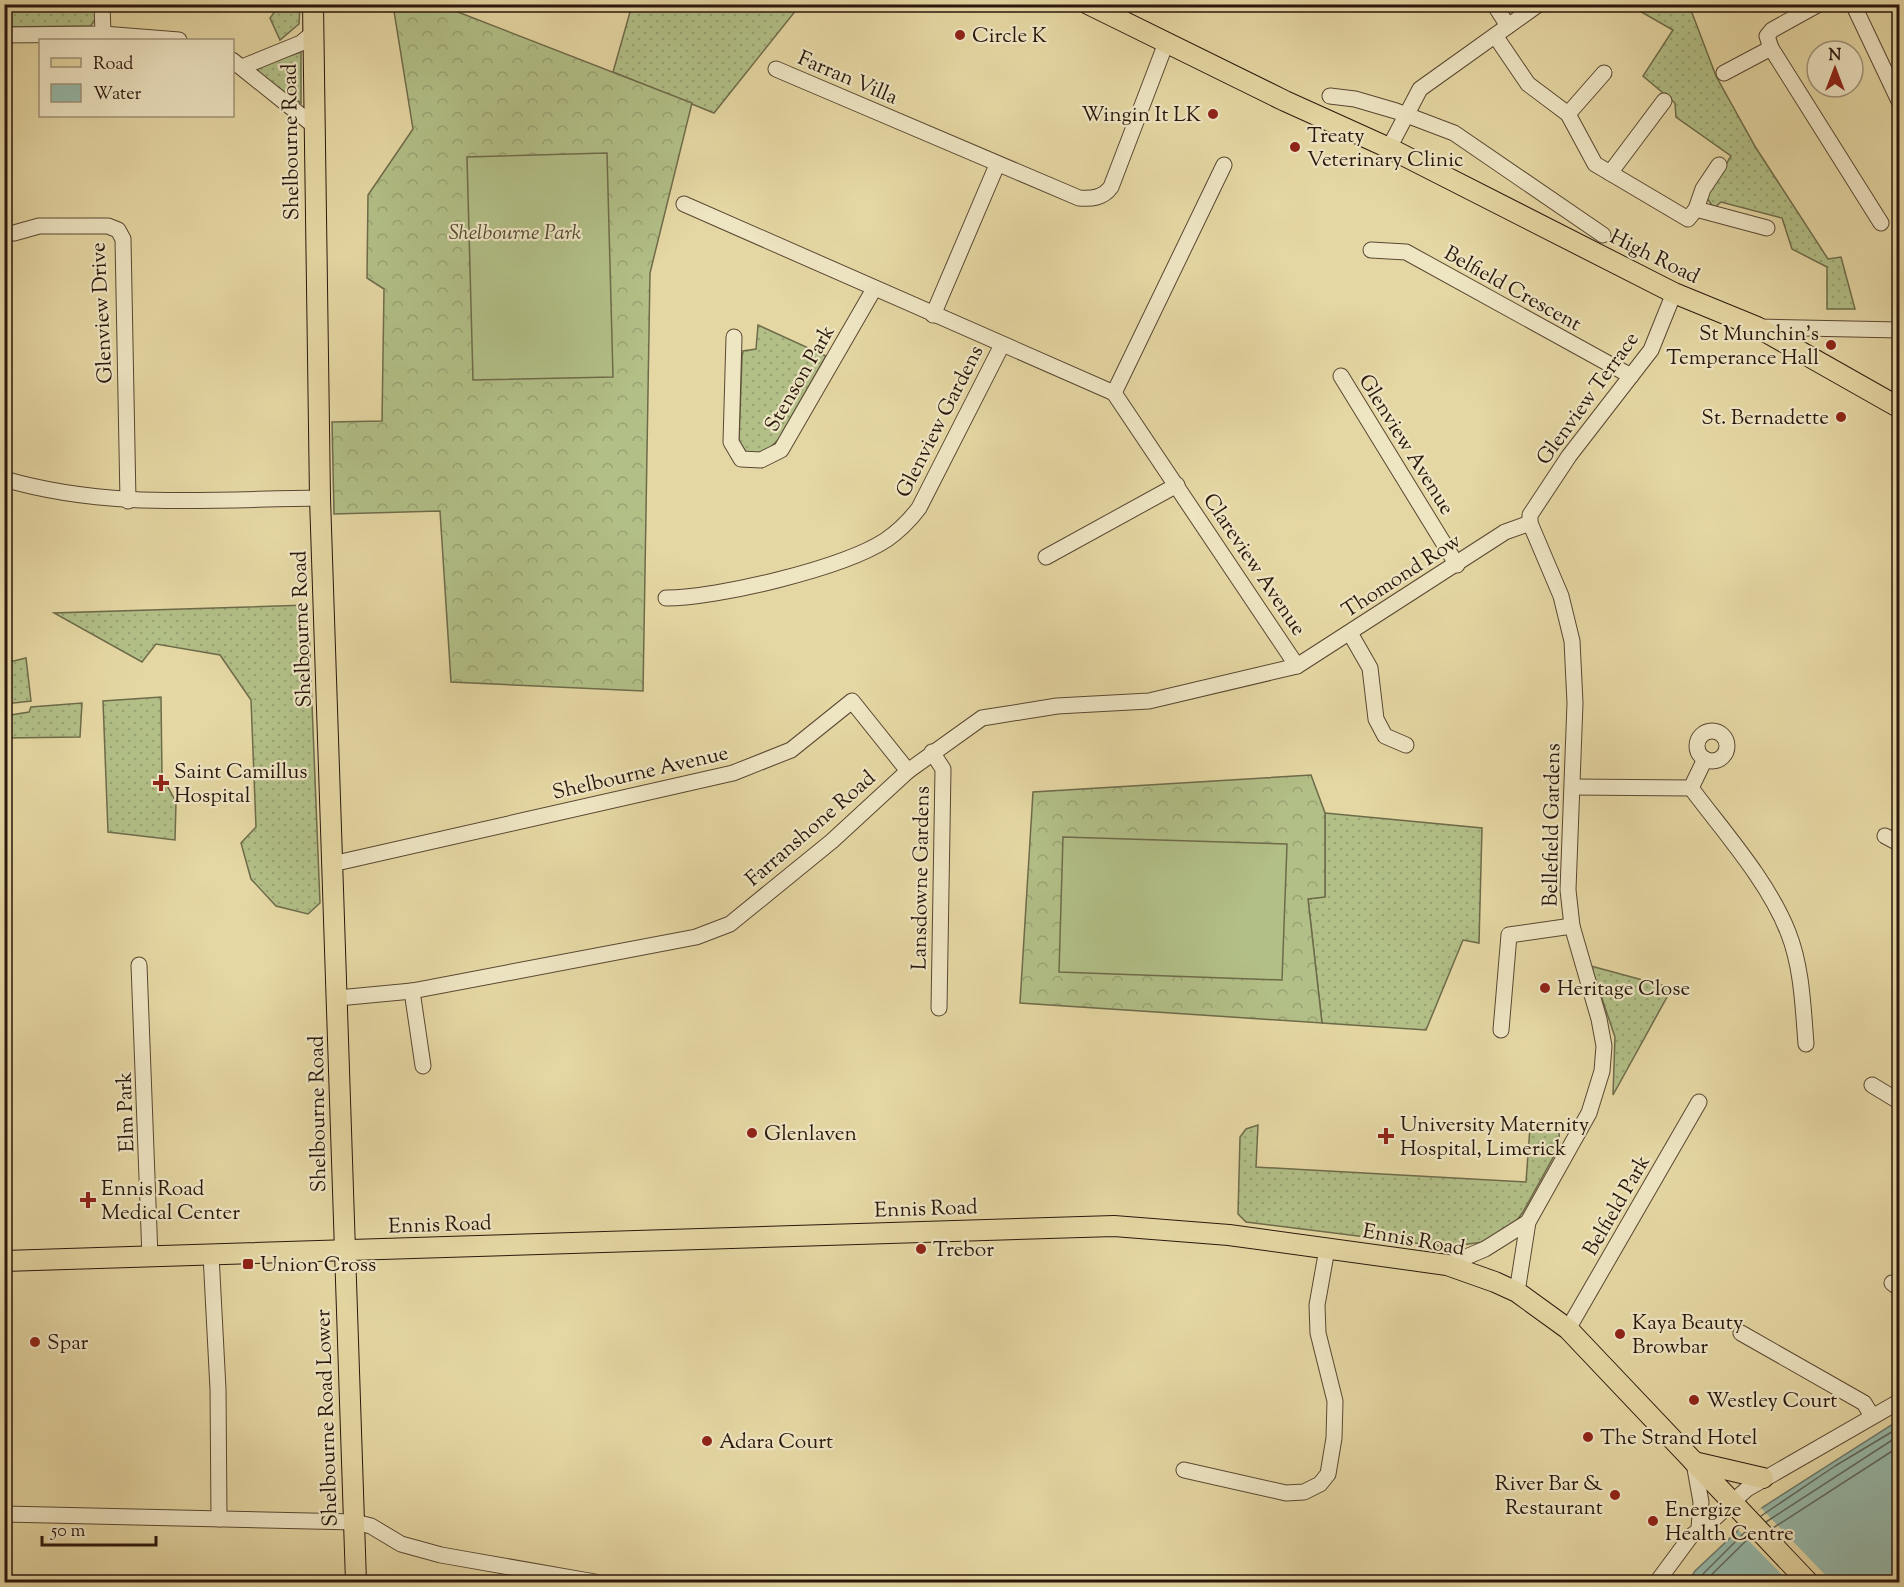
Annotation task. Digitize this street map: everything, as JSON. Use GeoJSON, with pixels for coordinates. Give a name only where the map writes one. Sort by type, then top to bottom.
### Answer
{"type":"FeatureCollection","features":[{"type":"Feature","properties":{"kind":"main road","name":"Shelbourne Road"},"geometry":{"type":"LineString","coordinates":[[313,4],[320,498],[338,998],[344,1251]]}},
{"type":"Feature","properties":{"kind":"main road","name":"High Road"},"geometry":{"type":"LineString","coordinates":[[1088,4],[1389,148],[1674,293],[1757,327],[1899,408]]}},
{"type":"Feature","properties":{"kind":"main road","name":"Ennis Road"},"geometry":{"type":"LineString","coordinates":[[4,1261],[1114,1226],[1229,1235],[1447,1265],[1517,1292],[1568,1329],[1808,1582]]}},
{"type":"Feature","properties":{"kind":"main road","name":"Shelbourne Road Lower"},"geometry":{"type":"LineString","coordinates":[[344,1251],[356,1582]]}},
{"type":"Feature","properties":{"kind":"main road"},"geometry":{"type":"LineString","coordinates":[[1694,1462],[1763,1478]]}},
{"type":"Feature","properties":{"kind":"street"},"geometry":{"type":"LineString","coordinates":[[102,4],[103,34]]}},
{"type":"Feature","properties":{"kind":"street"},"geometry":{"type":"LineString","coordinates":[[1494,4],[1508,26]]}},
{"type":"Feature","properties":{"kind":"street"},"geometry":{"type":"LineString","coordinates":[[1389,148],[1420,89],[1432,78],[1496,37],[1539,4]]}},
{"type":"Feature","properties":{"kind":"street"},"geometry":{"type":"LineString","coordinates":[[1819,4],[1772,30],[1767,36],[1771,48],[1881,223]]}},
{"type":"Feature","properties":{"kind":"street"},"geometry":{"type":"LineString","coordinates":[[1853,4],[1899,103]]}},
{"type":"Feature","properties":{"kind":"street"},"geometry":{"type":"LineString","coordinates":[[237,64],[294,46],[313,33]]}},
{"type":"Feature","properties":{"kind":"street"},"geometry":{"type":"LineString","coordinates":[[4,35],[103,34],[166,39]]}},
{"type":"Feature","properties":{"kind":"street"},"geometry":{"type":"LineString","coordinates":[[1496,37],[1528,84],[1568,114],[1595,164],[1688,219],[1696,209],[1703,189],[1719,165]]}},
{"type":"Feature","properties":{"kind":"street"},"geometry":{"type":"LineString","coordinates":[[933,315],[997,165],[1079,198],[1090,199],[1106,194],[1167,43]]}},
{"type":"Feature","properties":{"kind":"street"},"geometry":{"type":"LineString","coordinates":[[1724,73],[1771,48]]}},
{"type":"Feature","properties":{"kind":"street"},"geometry":{"type":"LineString","coordinates":[[237,64],[313,125]]}},
{"type":"Feature","properties":{"kind":"street","name":"Farran Villa"},"geometry":{"type":"LineString","coordinates":[[776,69],[877,114],[905,123],[997,165]]}},
{"type":"Feature","properties":{"kind":"street"},"geometry":{"type":"LineString","coordinates":[[1568,114],[1604,73]]}},
{"type":"Feature","properties":{"kind":"street","name":"High Road"},"geometry":{"type":"LineString","coordinates":[[1330,96],[1355,99],[1405,114],[1454,133],[1603,235]]}},
{"type":"Feature","properties":{"kind":"street"},"geometry":{"type":"LineString","coordinates":[[1610,173],[1664,101]]}},
{"type":"Feature","properties":{"kind":"street"},"geometry":{"type":"LineString","coordinates":[[1046,557],[1177,485],[1114,393],[1224,165]]}},
{"type":"Feature","properties":{"kind":"street"},"geometry":{"type":"LineString","coordinates":[[684,204],[1002,345]]}},
{"type":"Feature","properties":{"kind":"street"},"geometry":{"type":"LineString","coordinates":[[1696,209],[1767,228]]}},
{"type":"Feature","properties":{"kind":"street","name":"Glenview Drive"},"geometry":{"type":"LineString","coordinates":[[14,233],[39,226],[108,226],[118,230],[123,239],[128,501]]}},
{"type":"Feature","properties":{"kind":"street","name":"Belfield Crescent"},"geometry":{"type":"LineString","coordinates":[[1371,250],[1406,252],[1631,376]]}},
{"type":"Feature","properties":{"kind":"street","name":"Stenson Park"},"geometry":{"type":"LineString","coordinates":[[734,337],[731,442],[741,459],[761,460],[781,450],[874,289]]}},
{"type":"Feature","properties":{"kind":"street","name":"Glenview Terrace"},"geometry":{"type":"LineString","coordinates":[[1530,524],[1530,514],[1569,456],[1651,350],[1674,293]]}},
{"type":"Feature","properties":{"kind":"street"},"geometry":{"type":"LineString","coordinates":[[1757,327],[1899,330]]}},
{"type":"Feature","properties":{"kind":"street"},"geometry":{"type":"LineString","coordinates":[[1790,346],[1800,328]]}},
{"type":"Feature","properties":{"kind":"street","name":"Glenview Gardens"},"geometry":{"type":"LineString","coordinates":[[666,598],[695,598],[749,586],[849,557],[886,540],[911,519],[919,508],[1002,345],[1114,393]]}},
{"type":"Feature","properties":{"kind":"street","name":"Glenview Avenue"},"geometry":{"type":"LineString","coordinates":[[1341,376],[1457,565]]}},
{"type":"Feature","properties":{"kind":"street"},"geometry":{"type":"LineString","coordinates":[[4,479],[44,491],[128,501],[320,498]]}},
{"type":"Feature","properties":{"kind":"street","name":"Clareview Avenue"},"geometry":{"type":"LineString","coordinates":[[1177,485],[1297,666]]}},
{"type":"Feature","properties":{"kind":"street","name":"Thomond Row"},"geometry":{"type":"LineString","coordinates":[[1297,666],[1505,532],[1530,524]]}},
{"type":"Feature","properties":{"kind":"street","name":"Bellefield Gardens"},"geometry":{"type":"LineString","coordinates":[[1517,1292],[1528,1222],[1589,1113],[1602,1071],[1604,1046],[1599,1019],[1572,926],[1568,890],[1575,703],[1572,641],[1561,596],[1530,524]]}},
{"type":"Feature","properties":{"kind":"street"},"geometry":{"type":"LineString","coordinates":[[1350,633],[1370,668],[1376,718],[1385,736],[1406,745]]}},
{"type":"Feature","properties":{"kind":"street","name":"Farranshone Road"},"geometry":{"type":"LineString","coordinates":[[338,998],[412,990],[696,937],[730,924],[832,841],[908,771],[982,718],[1057,706],[1149,701],[1297,666]]}},
{"type":"Feature","properties":{"kind":"street","name":"Shelbourne Avenue"},"geometry":{"type":"LineString","coordinates":[[333,864],[734,773],[791,750],[852,701],[908,771]]}},
{"type":"Feature","properties":{"kind":"street","name":"Lansdowne Gardens"},"geometry":{"type":"LineString","coordinates":[[932,752],[943,769],[939,1008]]}},
{"type":"Feature","properties":{"kind":"street"},"geometry":{"type":"LineString","coordinates":[[1691,788],[1706,759]]}},
{"type":"Feature","properties":{"kind":"street"},"geometry":{"type":"LineString","coordinates":[[1573,787],[1691,788]]}},
{"type":"Feature","properties":{"kind":"street"},"geometry":{"type":"LineString","coordinates":[[1691,788],[1762,885],[1788,931],[1800,975],[1806,1044]]}},
{"type":"Feature","properties":{"kind":"street"},"geometry":{"type":"LineString","coordinates":[[1885,836],[1899,844]]}},
{"type":"Feature","properties":{"kind":"street"},"geometry":{"type":"LineString","coordinates":[[1501,1030],[1509,935],[1572,926]]}},
{"type":"Feature","properties":{"kind":"street","name":"Elm Park"},"geometry":{"type":"LineString","coordinates":[[139,965],[150,1257]]}},
{"type":"Feature","properties":{"kind":"street"},"geometry":{"type":"LineString","coordinates":[[412,990],[423,1066]]}},
{"type":"Feature","properties":{"kind":"street"},"geometry":{"type":"LineString","coordinates":[[1872,1085],[1899,1101]]}},
{"type":"Feature","properties":{"kind":"street","name":"Belfield Park"},"geometry":{"type":"LineString","coordinates":[[1568,1329],[1699,1102]]}},
{"type":"Feature","properties":{"kind":"street"},"geometry":{"type":"LineString","coordinates":[[1447,1265],[1485,1249],[1528,1222]]}},
{"type":"Feature","properties":{"kind":"street"},"geometry":{"type":"LineString","coordinates":[[1184,1470],[1286,1493],[1304,1492],[1320,1484],[1328,1474],[1334,1438],[1335,1401],[1318,1333],[1317,1305],[1327,1249]]}},
{"type":"Feature","properties":{"kind":"street"},"geometry":{"type":"LineString","coordinates":[[211,1255],[218,1389],[219,1519]]}},
{"type":"Feature","properties":{"kind":"street"},"geometry":{"type":"LineString","coordinates":[[1741,1333],[1864,1403],[1872,1416]]}},
{"type":"Feature","properties":{"kind":"street"},"geometry":{"type":"LineString","coordinates":[[1657,1582],[1699,1528],[1707,1525],[1763,1478],[1899,1401]]}},
{"type":"Feature","properties":{"kind":"street"},"geometry":{"type":"LineString","coordinates":[[1694,1462],[1701,1502],[1699,1528]]}},
{"type":"Feature","properties":{"kind":"street"},"geometry":{"type":"LineString","coordinates":[[4,1514],[355,1522],[371,1526],[401,1544],[441,1555],[595,1582]]}},
{"type":"Feature","properties":{"kind":"green space"},"geometry":{"type":"Polygon","coordinates":[[[781,4],[797,9],[714,113],[613,72],[632,5],[781,4]]]}},
{"type":"Feature","properties":{"kind":"green space"},"geometry":{"type":"Polygon","coordinates":[[[4,5],[97,5],[95,21],[90,26],[5,27],[4,5]]]}},
{"type":"Feature","properties":{"kind":"green space"},"geometry":{"type":"Polygon","coordinates":[[[272,5],[300,5],[299,24],[280,40],[270,18],[276,10],[272,5]]]}},
{"type":"Feature","properties":{"kind":"green space","name":"Shelbourne Park"},"geometry":{"type":"Polygon","coordinates":[[[393,5],[440,5],[692,103],[650,273],[643,691],[451,682],[440,511],[334,514],[332,422],[382,421],[384,289],[367,278],[368,195],[413,129],[393,5]]]}},
{"type":"Feature","properties":{"kind":"green space"},"geometry":{"type":"Polygon","coordinates":[[[1629,5],[1689,5],[1716,76],[1756,148],[1828,259],[1841,257],[1855,309],[1827,309],[1827,267],[1792,249],[1782,218],[1721,202],[1714,208],[1706,197],[1731,156],[1676,117],[1675,103],[1643,76],[1673,30],[1629,5]]]}},
{"type":"Feature","properties":{"kind":"green space"},"geometry":{"type":"Polygon","coordinates":[[[301,52],[301,103],[260,76],[257,67],[301,52]]]}},
{"type":"Feature","properties":{"kind":"green space"},"geometry":{"type":"Polygon","coordinates":[[[607,153],[613,377],[473,380],[467,157],[607,153]]]}},
{"type":"Feature","properties":{"kind":"green space"},"geometry":{"type":"Polygon","coordinates":[[[758,325],[826,356],[778,440],[771,447],[755,453],[746,452],[739,441],[742,357],[743,351],[756,349],[758,325]]]}},
{"type":"Feature","properties":{"kind":"green space"},"geometry":{"type":"Polygon","coordinates":[[[308,605],[320,903],[308,914],[276,906],[251,879],[241,843],[256,827],[251,700],[220,655],[156,644],[142,662],[54,613],[308,605]]]}},
{"type":"Feature","properties":{"kind":"green space"},"geometry":{"type":"Polygon","coordinates":[[[26,658],[31,701],[5,704],[5,663],[26,658]]]}},
{"type":"Feature","properties":{"kind":"green space"},"geometry":{"type":"Polygon","coordinates":[[[161,697],[162,776],[176,802],[175,840],[108,832],[103,701],[161,697]]]}},
{"type":"Feature","properties":{"kind":"green space"},"geometry":{"type":"Polygon","coordinates":[[[82,703],[80,737],[5,738],[5,716],[29,712],[31,707],[82,703]]]}},
{"type":"Feature","properties":{"kind":"green space"},"geometry":{"type":"Polygon","coordinates":[[[1311,775],[1325,813],[1325,897],[1308,899],[1322,1023],[1020,1003],[1033,792],[1311,775]]]}},
{"type":"Feature","properties":{"kind":"green space"},"geometry":{"type":"Polygon","coordinates":[[[1325,813],[1482,828],[1479,943],[1463,940],[1426,1030],[1322,1023],[1308,899],[1325,896],[1325,813]]]}},
{"type":"Feature","properties":{"kind":"green space"},"geometry":{"type":"Polygon","coordinates":[[[1063,837],[1287,844],[1282,980],[1059,972],[1063,837]]]}},
{"type":"Feature","properties":{"kind":"green space"},"geometry":{"type":"Polygon","coordinates":[[[1591,966],[1672,988],[1613,1095],[1615,1037],[1591,966]]]}},
{"type":"Feature","properties":{"kind":"green space"},"geometry":{"type":"Polygon","coordinates":[[[1542,1124],[1559,1133],[1560,1145],[1514,1224],[1483,1242],[1446,1247],[1246,1222],[1238,1214],[1240,1137],[1246,1129],[1258,1125],[1256,1167],[1526,1182],[1530,1127],[1542,1124]]]}},
{"type":"Feature","properties":{"kind":"water"},"geometry":{"type":"Polygon","coordinates":[[[1899,1420],[1899,1582],[1688,1582],[1695,1571],[1763,1507],[1899,1420]]]}},
{"type":"Feature","properties":{"kind":"pier"},"geometry":{"type":"Polygon","coordinates":[[[1761,1508],[1832,1582],[1789,1582],[1738,1530],[1761,1508]]]}},
{"type":"Feature","properties":{"kind":"place","name":"Circle K"},"geometry":{"type":"Point","coordinates":[960,35]}},
{"type":"Feature","properties":{"kind":"place","name":"Wingin It LK"},"geometry":{"type":"Point","coordinates":[1213,114]}},
{"type":"Feature","properties":{"kind":"place","name":"Treaty Veterinary Clinic"},"geometry":{"type":"Point","coordinates":[1295,147]}},
{"type":"Feature","properties":{"kind":"place","name":"St Munchin's Temperance Hall"},"geometry":{"type":"Point","coordinates":[1831,345]}},
{"type":"Feature","properties":{"kind":"place","name":"St. Bernadette"},"geometry":{"type":"Point","coordinates":[1841,417]}},
{"type":"Feature","properties":{"kind":"place","name":"Saint Camillus Hospital"},"geometry":{"type":"Point","coordinates":[161,783]}},
{"type":"Feature","properties":{"kind":"place","name":"Heritage Close"},"geometry":{"type":"Point","coordinates":[1545,988]}},
{"type":"Feature","properties":{"kind":"place","name":"Glenlaven"},"geometry":{"type":"Point","coordinates":[752,1133]}},
{"type":"Feature","properties":{"kind":"place","name":"University Maternity Hospital, Limerick"},"geometry":{"type":"Point","coordinates":[1386,1136]}},
{"type":"Feature","properties":{"kind":"place","name":"Ennis Road Medical Center"},"geometry":{"type":"Point","coordinates":[88,1200]}},
{"type":"Feature","properties":{"kind":"place","name":"Trebor"},"geometry":{"type":"Point","coordinates":[921,1249]}},
{"type":"Feature","properties":{"kind":"place","name":"Union Cross"},"geometry":{"type":"Point","coordinates":[248,1264]}},
{"type":"Feature","properties":{"kind":"place","name":"Kaya Beauty Browbar"},"geometry":{"type":"Point","coordinates":[1620,1334]}},
{"type":"Feature","properties":{"kind":"place","name":"Spar"},"geometry":{"type":"Point","coordinates":[35,1342]}},
{"type":"Feature","properties":{"kind":"place","name":"Westley Court"},"geometry":{"type":"Point","coordinates":[1694,1400]}},
{"type":"Feature","properties":{"kind":"place","name":"The Strand Hotel"},"geometry":{"type":"Point","coordinates":[1588,1437]}},
{"type":"Feature","properties":{"kind":"place","name":"Adara Court"},"geometry":{"type":"Point","coordinates":[707,1441]}},
{"type":"Feature","properties":{"kind":"place","name":"River Bar & Restaurant"},"geometry":{"type":"Point","coordinates":[1615,1495]}},
{"type":"Feature","properties":{"kind":"place","name":"Energize Health Centre"},"geometry":{"type":"Point","coordinates":[1653,1521]}}]}
